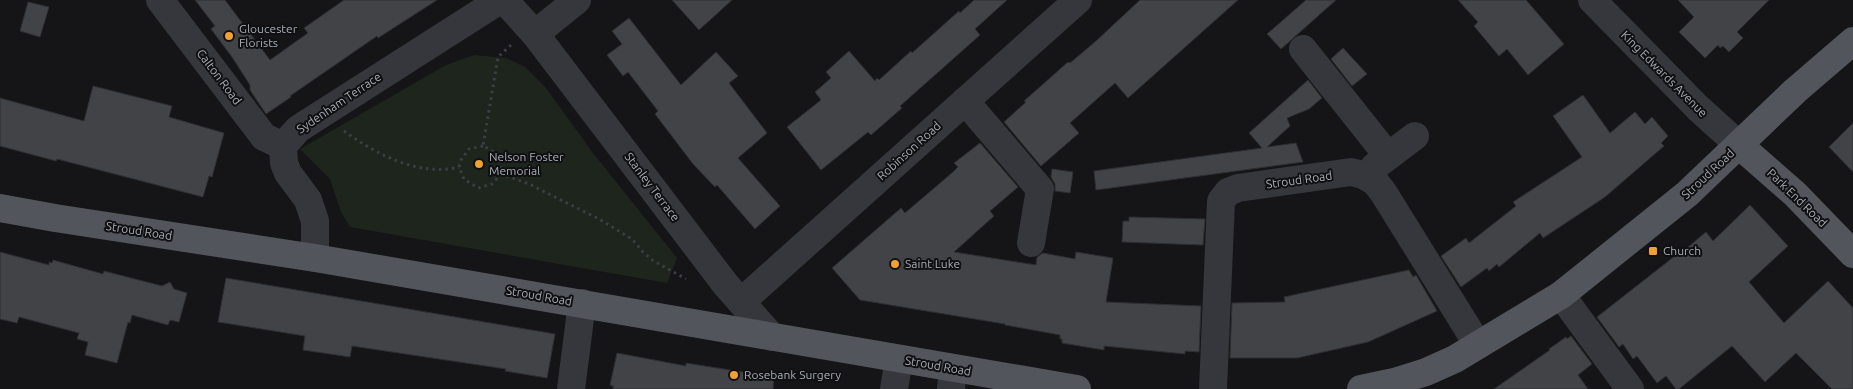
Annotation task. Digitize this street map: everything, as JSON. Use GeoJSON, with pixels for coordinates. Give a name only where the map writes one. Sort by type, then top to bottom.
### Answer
{"type":"FeatureCollection","features":[{"type":"Feature","properties":{"kind":"main road","name":"Stroud Road"},"geometry":{"type":"LineString","coordinates":[[1361,389],[1394,382],[1426,372],[1478,345],[1561,295],[1687,194],[1795,91],[1853,41]]}},
{"type":"Feature","properties":{"kind":"main road","name":"Park End Road"},"geometry":{"type":"LineString","coordinates":[[1739,145],[1795,194],[1853,254]]}},
{"type":"Feature","properties":{"kind":"main road","name":"Stroud Road"},"geometry":{"type":"LineString","coordinates":[[0,208],[315,258],[899,359],[952,379],[1078,389]]}},
{"type":"Feature","properties":{"kind":"street","name":"Calton Road"},"geometry":{"type":"LineString","coordinates":[[160,0],[264,137],[283,146]]}},
{"type":"Feature","properties":{"kind":"street","name":"Sydenham Terrace"},"geometry":{"type":"LineString","coordinates":[[283,146],[298,129],[500,0]]}},
{"type":"Feature","properties":{"kind":"street","name":"Stanley Terrace"},"geometry":{"type":"LineString","coordinates":[[504,0],[532,31],[733,294],[772,337]]}},
{"type":"Feature","properties":{"kind":"street"},"geometry":{"type":"LineString","coordinates":[[532,31],[576,0]]}},
{"type":"Feature","properties":{"kind":"street","name":"Robinson Road"},"geometry":{"type":"LineString","coordinates":[[733,294],[964,101],[1078,0]]}},
{"type":"Feature","properties":{"kind":"street","name":"King Edwards Avenue"},"geometry":{"type":"LineString","coordinates":[[1592,0],[1698,108],[1739,145]]}},
{"type":"Feature","properties":{"kind":"street"},"geometry":{"type":"LineString","coordinates":[[1303,49],[1388,156]]}},
{"type":"Feature","properties":{"kind":"street"},"geometry":{"type":"LineString","coordinates":[[964,101],[1040,189],[1031,243]]}},
{"type":"Feature","properties":{"kind":"street"},"geometry":{"type":"LineString","coordinates":[[1415,136],[1363,175],[1375,182],[1383,192],[1478,345]]}},
{"type":"Feature","properties":{"kind":"street"},"geometry":{"type":"LineString","coordinates":[[283,146],[284,163],[288,173],[308,200],[315,221],[315,258]]}},
{"type":"Feature","properties":{"kind":"street","name":"Stroud Road"},"geometry":{"type":"LineString","coordinates":[[1213,389],[1221,201],[1228,192],[1238,188],[1351,172],[1363,175]]}},
{"type":"Feature","properties":{"kind":"street"},"geometry":{"type":"LineString","coordinates":[[1561,295],[1630,389]]}},
{"type":"Feature","properties":{"kind":"street"},"geometry":{"type":"LineString","coordinates":[[572,389],[582,303]]}},
{"type":"Feature","properties":{"kind":"street"},"geometry":{"type":"LineString","coordinates":[[894,389],[899,359]]}},
{"type":"Feature","properties":{"kind":"path"},"geometry":{"type":"LineString","coordinates":[[483,146],[498,57],[532,31]]}},
{"type":"Feature","properties":{"kind":"path"},"geometry":{"type":"LineString","coordinates":[[321,114],[372,150],[394,160],[420,167],[447,169],[459,167]]}},
{"type":"Feature","properties":{"kind":"path"},"geometry":{"type":"LineString","coordinates":[[483,146],[494,152],[497,156],[502,174],[492,184],[478,188],[464,179],[459,167],[461,160],[469,149],[483,146]]}},
{"type":"Feature","properties":{"kind":"path"},"geometry":{"type":"LineString","coordinates":[[502,174],[528,184],[622,232],[635,241],[652,260],[708,292],[733,294]]}},
{"type":"Feature","properties":{"kind":"shaded area"},"geometry":{"type":"Polygon","coordinates":[[[474,55],[506,58],[525,67],[546,88],[593,153],[677,258],[667,283],[350,227],[341,212],[330,179],[300,149],[446,65],[474,55]]]}},
{"type":"Feature","properties":{"kind":"building"},"geometry":{"type":"Polygon","coordinates":[[[195,0],[225,0],[270,60],[308,33],[304,28],[344,0],[437,0],[378,38],[377,36],[266,114],[232,57],[211,29],[215,26],[195,0]]]}},
{"type":"Feature","properties":{"kind":"building"},"geometry":{"type":"Polygon","coordinates":[[[672,0],[732,0],[699,30],[672,0]]]}},
{"type":"Feature","properties":{"kind":"building"},"geometry":{"type":"Polygon","coordinates":[[[974,0],[1007,0],[975,29],[980,35],[900,106],[902,108],[871,135],[868,132],[821,170],[787,127],[821,100],[815,92],[831,78],[826,72],[849,51],[875,81],[877,78],[879,80],[911,51],[912,53],[974,0]]]}},
{"type":"Feature","properties":{"kind":"building"},"geometry":{"type":"Polygon","coordinates":[[[1140,0],[1238,0],[1128,98],[1115,83],[1070,123],[1079,133],[1041,166],[1004,122],[1026,102],[1024,101],[1068,62],[1070,63],[1096,41],[1140,0]]]}},
{"type":"Feature","properties":{"kind":"building"},"geometry":{"type":"Polygon","coordinates":[[[1306,0],[1336,0],[1281,49],[1267,34],[1306,0]]]}},
{"type":"Feature","properties":{"kind":"building"},"geometry":{"type":"Polygon","coordinates":[[[1458,0],[1526,0],[1564,44],[1528,75],[1507,49],[1499,56],[1474,26],[1478,22],[1458,0]]]}},
{"type":"Feature","properties":{"kind":"building"},"geometry":{"type":"Polygon","coordinates":[[[1678,0],[1769,0],[1737,32],[1743,38],[1729,52],[1723,46],[1720,48],[1718,45],[1705,58],[1679,32],[1694,17],[1678,0]]]}},
{"type":"Feature","properties":{"kind":"building"},"geometry":{"type":"Polygon","coordinates":[[[28,2],[49,7],[40,37],[20,31],[28,2]]]}},
{"type":"Feature","properties":{"kind":"building"},"geometry":{"type":"Polygon","coordinates":[[[629,18],[681,85],[716,52],[738,76],[729,83],[767,133],[738,158],[780,206],[755,229],[717,185],[715,187],[693,164],[655,114],[658,111],[628,72],[623,76],[607,55],[622,44],[612,31],[629,18]]]}},
{"type":"Feature","properties":{"kind":"building"},"geometry":{"type":"Polygon","coordinates":[[[1343,48],[1367,74],[1352,86],[1331,59],[1343,48]]]}},
{"type":"Feature","properties":{"kind":"building"},"geometry":{"type":"Polygon","coordinates":[[[1308,80],[1322,98],[1309,109],[1287,118],[1290,126],[1267,147],[1296,143],[1303,162],[1096,190],[1094,171],[1262,148],[1249,133],[1308,80]]]}},
{"type":"Feature","properties":{"kind":"building"},"geometry":{"type":"Polygon","coordinates":[[[93,86],[172,106],[169,117],[224,133],[212,177],[209,176],[203,197],[0,146],[0,98],[84,121],[93,86]]]}},
{"type":"Feature","properties":{"kind":"building"},"geometry":{"type":"Polygon","coordinates":[[[1583,95],[1610,133],[1635,112],[1645,124],[1652,117],[1668,136],[1661,143],[1664,146],[1605,197],[1543,238],[1540,233],[1499,267],[1497,264],[1489,271],[1487,268],[1461,287],[1441,256],[1466,238],[1469,243],[1516,206],[1513,202],[1582,157],[1553,116],[1583,95]]]}},
{"type":"Feature","properties":{"kind":"building"},"geometry":{"type":"Polygon","coordinates":[[[1853,123],[1853,172],[1829,147],[1853,123]]]}},
{"type":"Feature","properties":{"kind":"building"},"geometry":{"type":"Polygon","coordinates":[[[980,143],[1018,187],[990,211],[994,216],[954,252],[1036,265],[1037,257],[1043,253],[1075,259],[1076,252],[1113,258],[1106,302],[1201,306],[1199,352],[1185,351],[1185,354],[1104,346],[1104,350],[1062,343],[1060,335],[860,300],[832,268],[901,208],[905,213],[958,167],[954,163],[980,143]]]}},
{"type":"Feature","properties":{"kind":"building"},"geometry":{"type":"Polygon","coordinates":[[[1052,169],[1073,172],[1070,193],[1055,191],[1055,184],[1051,177],[1052,169]]]}},
{"type":"Feature","properties":{"kind":"building"},"geometry":{"type":"Polygon","coordinates":[[[1750,205],[1788,246],[1749,282],[1784,323],[1828,281],[1853,308],[1853,389],[1832,389],[1796,353],[1765,382],[1732,346],[1679,389],[1676,389],[1666,376],[1657,383],[1637,356],[1633,359],[1623,344],[1619,347],[1597,317],[1706,232],[1713,241],[1750,205]]]}},
{"type":"Feature","properties":{"kind":"building"},"geometry":{"type":"Polygon","coordinates":[[[1129,217],[1205,219],[1203,245],[1122,242],[1123,221],[1129,221],[1129,217]]]}},
{"type":"Feature","properties":{"kind":"building"},"geometry":{"type":"Polygon","coordinates":[[[0,252],[49,265],[49,262],[52,263],[53,260],[103,274],[104,271],[162,286],[170,282],[174,289],[187,293],[179,322],[170,320],[168,325],[132,315],[130,323],[128,322],[117,363],[85,355],[88,342],[77,339],[79,333],[19,317],[17,323],[0,319],[0,252]]]}},
{"type":"Feature","properties":{"kind":"building"},"geometry":{"type":"Polygon","coordinates":[[[1409,270],[1413,277],[1416,275],[1437,311],[1368,342],[1297,358],[1230,358],[1232,303],[1285,302],[1284,297],[1409,270]]]}},
{"type":"Feature","properties":{"kind":"building"},"geometry":{"type":"Polygon","coordinates":[[[226,278],[555,334],[547,378],[505,371],[506,369],[352,346],[350,357],[303,350],[305,336],[218,322],[226,278]]]}},
{"type":"Feature","properties":{"kind":"building"},"geometry":{"type":"Polygon","coordinates":[[[1571,336],[1592,364],[1578,375],[1588,389],[1494,389],[1566,337],[1567,339],[1571,336]]]}},
{"type":"Feature","properties":{"kind":"building"},"geometry":{"type":"Polygon","coordinates":[[[617,353],[686,366],[686,363],[774,377],[773,389],[613,389],[613,386],[610,385],[617,353]]]}},
{"type":"Feature","properties":{"kind":"place","name":"Gloucester Florists"},"geometry":{"type":"Point","coordinates":[229,36]}},
{"type":"Feature","properties":{"kind":"place","name":"Nelson Foster Memorial"},"geometry":{"type":"Point","coordinates":[479,164]}},
{"type":"Feature","properties":{"kind":"place","name":"Church"},"geometry":{"type":"Point","coordinates":[1653,251]}},
{"type":"Feature","properties":{"kind":"place","name":"Saint Luke"},"geometry":{"type":"Point","coordinates":[895,264]}},
{"type":"Feature","properties":{"kind":"place","name":"Rosebank Surgery"},"geometry":{"type":"Point","coordinates":[734,375]}}]}
